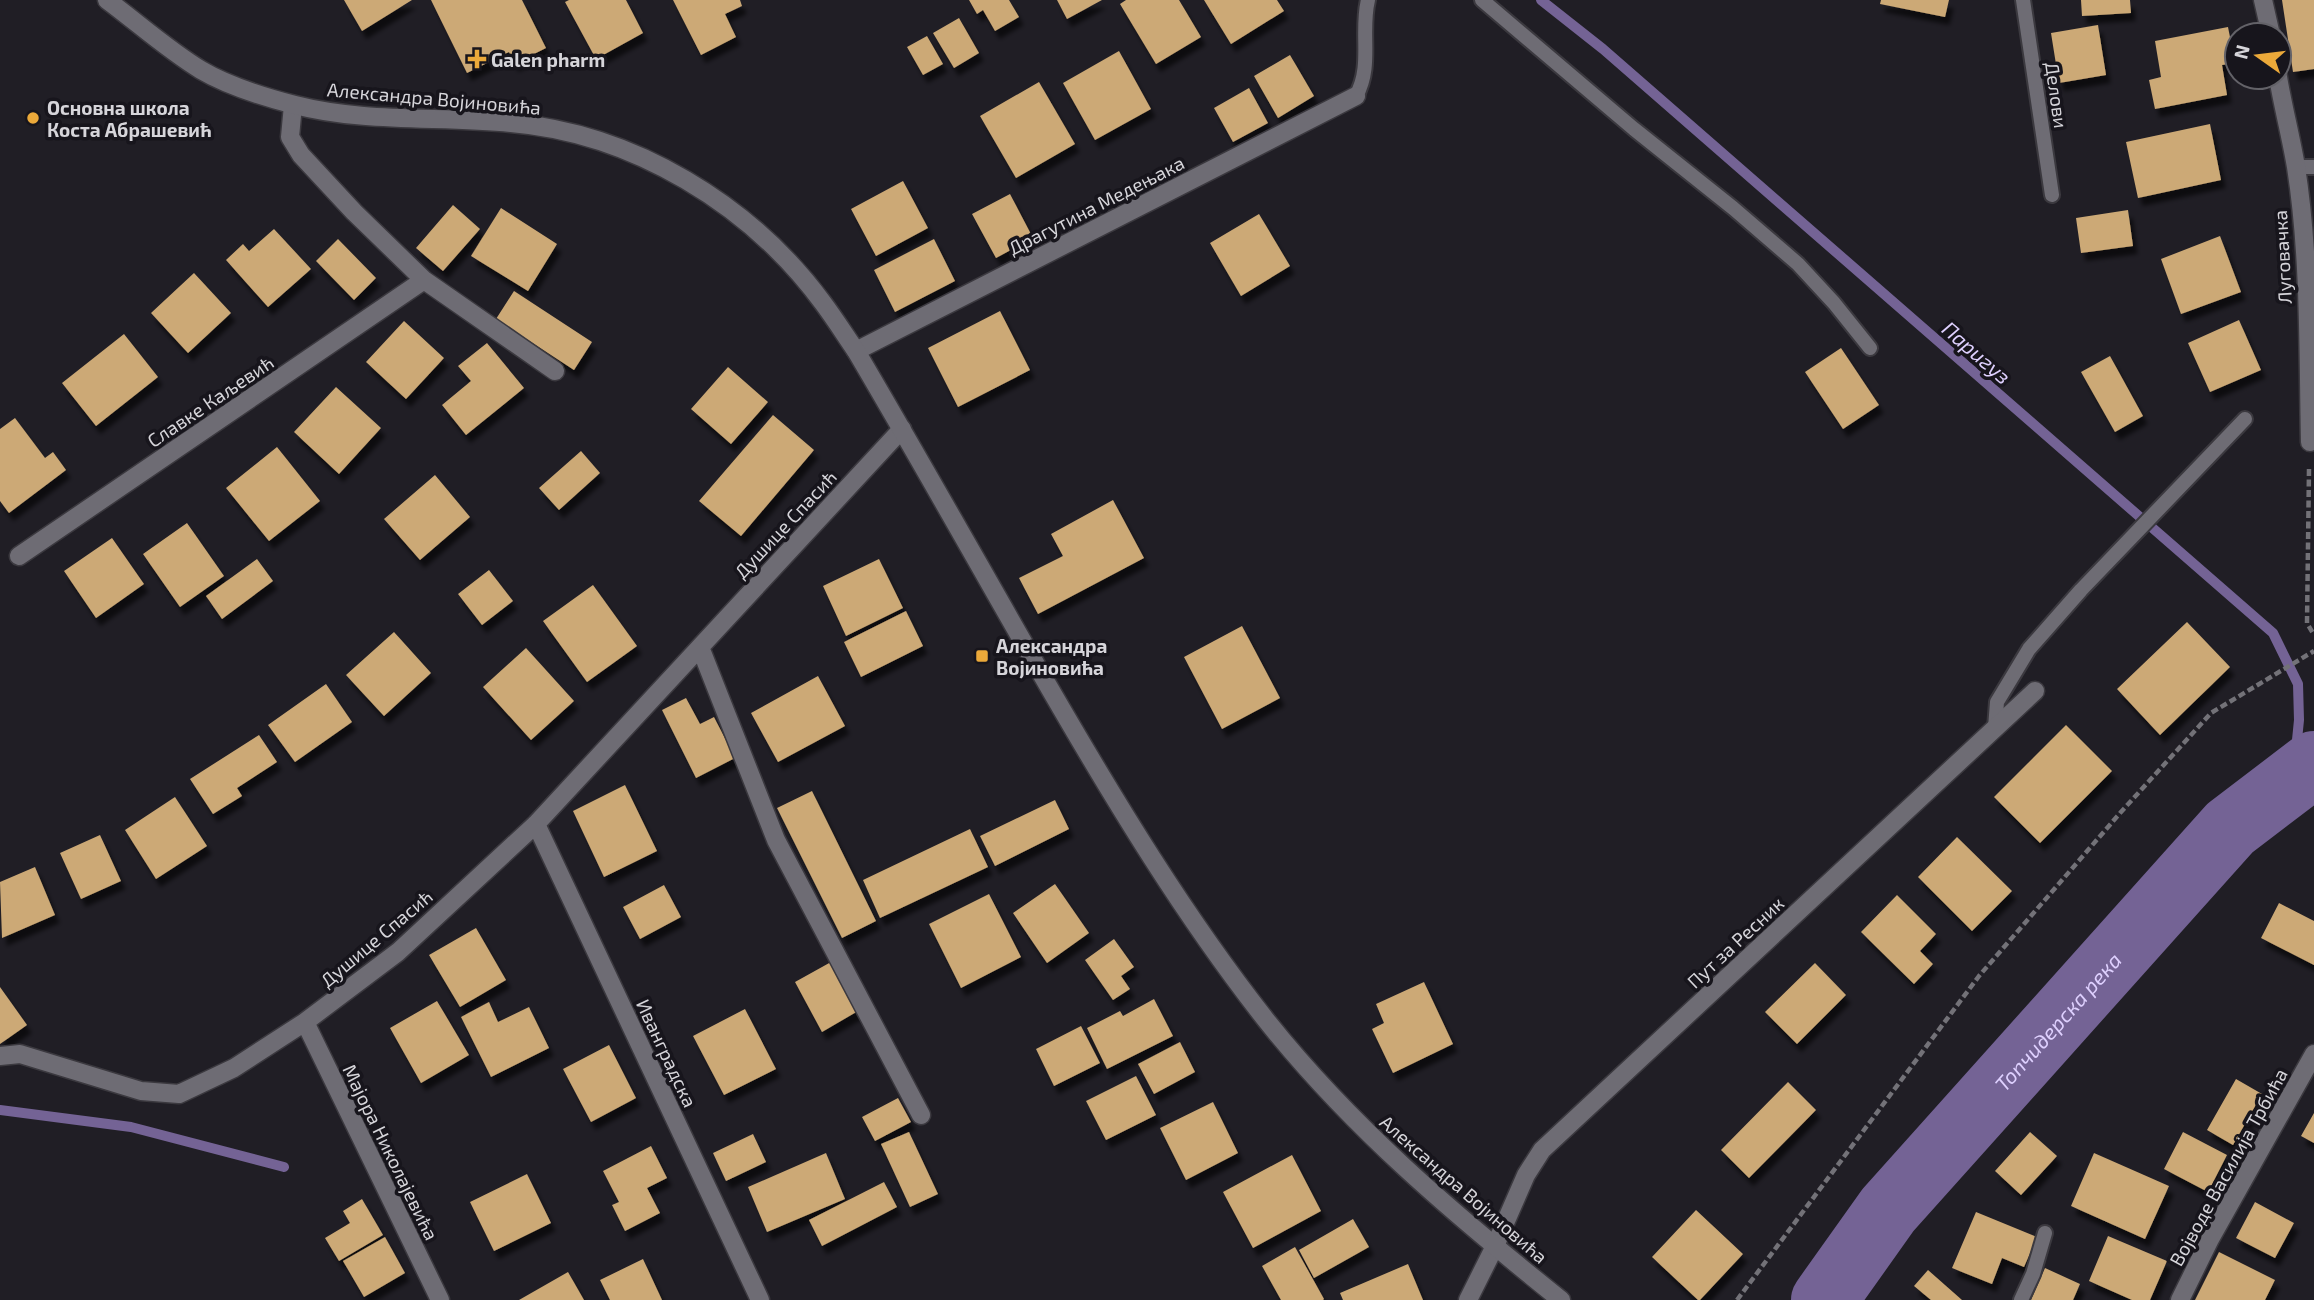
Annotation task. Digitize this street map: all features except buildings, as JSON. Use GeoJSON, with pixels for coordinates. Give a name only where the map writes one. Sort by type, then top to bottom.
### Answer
{"type":"FeatureCollection","features":[{"type":"Feature","properties":{"kind":"street","name":"Александра Војиновића"},"geometry":{"type":"LineString","coordinates":[[107,0],[201,70],[254,92],[293,105],[365,117],[510,122],[577,135],[637,155],[676,175],[738,215],[783,258],[822,302],[856,351],[1110,791],[1206,938],[1266,1020],[1324,1087],[1395,1160],[1561,1300]]}},
{"type":"Feature","properties":{"kind":"street"},"geometry":{"type":"LineString","coordinates":[[2263,0],[2267,21]]}},
{"type":"Feature","properties":{"kind":"street","name":"Луговачка"},"geometry":{"type":"LineString","coordinates":[[2282,91],[2305,167],[2304,244],[2311,345],[2310,442]]}},
{"type":"Feature","properties":{"kind":"street","name":"Драгутина Медењака"},"geometry":{"type":"LineString","coordinates":[[856,351],[1356,96]]}},
{"type":"Feature","properties":{"kind":"street"},"geometry":{"type":"LineString","coordinates":[[293,105],[290,137],[301,155],[354,212],[424,281],[555,371]]}},
{"type":"Feature","properties":{"kind":"street","name":"Славке Каљевић"},"geometry":{"type":"LineString","coordinates":[[19,556],[424,281]]}},
{"type":"Feature","properties":{"kind":"street","name":"Душице Спасић"},"geometry":{"type":"LineString","coordinates":[[0,1056],[20,1054],[141,1091],[179,1094],[234,1068],[305,1022],[398,952],[536,824],[902,429]]}},
{"type":"Feature","properties":{"kind":"street"},"geometry":{"type":"LineString","coordinates":[[700,647],[776,840],[920,1115]]}},
{"type":"Feature","properties":{"kind":"street","name":"Пут за Ресник"},"geometry":{"type":"LineString","coordinates":[[1468,1300],[1495,1247],[1526,1175],[1542,1150],[2035,691]]}},
{"type":"Feature","properties":{"kind":"street","name":"Иванградска"},"geometry":{"type":"LineString","coordinates":[[536,824],[760,1300]]}},
{"type":"Feature","properties":{"kind":"street","name":"Мајора Николајевића"},"geometry":{"type":"LineString","coordinates":[[305,1022],[440,1300]]}},
{"type":"Feature","properties":{"kind":"street","name":"Војводе Василија Трбића"},"geometry":{"type":"LineString","coordinates":[[2179,1300],[2210,1239],[2314,1054]]}},
{"type":"Feature","properties":{"kind":"lane"},"geometry":{"type":"LineString","coordinates":[[1356,96],[1364,79],[1366,46],[1363,16],[1368,0]]}},
{"type":"Feature","properties":{"kind":"lane"},"geometry":{"type":"LineString","coordinates":[[1482,0],[1798,264],[1870,348]]}},
{"type":"Feature","properties":{"kind":"lane","name":"Делови"},"geometry":{"type":"LineString","coordinates":[[2023,0],[2052,195]]}},
{"type":"Feature","properties":{"kind":"lane"},"geometry":{"type":"LineString","coordinates":[[1995,728],[1997,702],[2029,649],[2081,590],[2245,419]]}},
{"type":"Feature","properties":{"kind":"lane"},"geometry":{"type":"LineString","coordinates":[[2021,1300],[2033,1273],[2045,1233]]}},
{"type":"Feature","properties":{"kind":"path"},"geometry":{"type":"LineString","coordinates":[[2310,442],[2307,622],[2314,635]]}},
{"type":"Feature","properties":{"kind":"path"},"geometry":{"type":"LineString","coordinates":[[1737,1300],[1988,966],[2121,812],[2211,713],[2314,651]]}},
{"type":"Feature","properties":{"kind":"waterway","name":"Паригуз"},"geometry":{"type":"LineString","coordinates":[[1541,0],[1603,49],[2273,633],[2298,684],[2299,720],[2293,780]]}},
{"type":"Feature","properties":{"kind":"waterway","name":"Топчидерска река"},"geometry":{"type":"LineString","coordinates":[[1824,1300],[1888,1210],[2230,828],[2314,764]]}},
{"type":"Feature","properties":{"kind":"waterway"},"geometry":{"type":"LineString","coordinates":[[0,1110],[131,1127],[284,1167]]}},
{"type":"Feature","properties":{"kind":"place","name":"Galen pharm"},"geometry":{"type":"Point","coordinates":[477,59]}},
{"type":"Feature","properties":{"kind":"place","name":"Основна школа Коста Абрашевић"},"geometry":{"type":"Point","coordinates":[33,118]}},
{"type":"Feature","properties":{"kind":"place","name":"Александра Војиновића"},"geometry":{"type":"Point","coordinates":[982,656]}}]}
